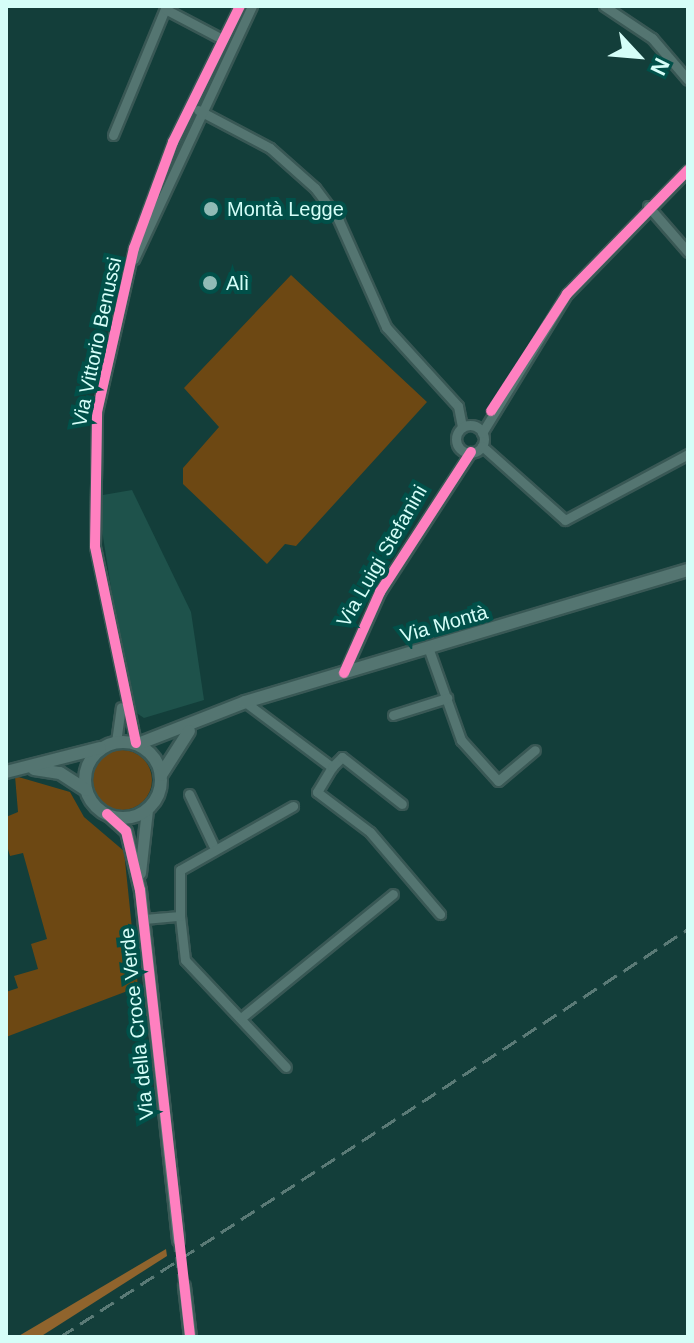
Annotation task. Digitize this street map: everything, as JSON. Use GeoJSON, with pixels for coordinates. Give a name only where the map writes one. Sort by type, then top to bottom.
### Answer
{"type":"FeatureCollection","features":[{"type":"Feature","properties":{"kind":"main road","name":"Via Montà"},"geometry":{"type":"LineString","coordinates":[[12,770],[116,742],[137,744],[245,702],[429,650],[688,570]]}},
{"type":"Feature","properties":{"kind":"main road","name":"Via Montà"},"geometry":{"type":"LineString","coordinates":[[147,810],[172,749],[210,715]]}},
{"type":"Feature","properties":{"kind":"main road"},"geometry":{"type":"LineString","coordinates":[[137,744],[161,775]]}},
{"type":"Feature","properties":{"kind":"main road"},"geometry":{"type":"LineString","coordinates":[[86,790],[86,771],[103,747]]}},
{"type":"Feature","properties":{"kind":"main road","name":"Via Montà"},"geometry":{"type":"LineString","coordinates":[[12,770],[60,773],[86,790],[107,814]]}},
{"type":"Feature","properties":{"kind":"main road"},"geometry":{"type":"LineString","coordinates":[[107,814],[123,818],[147,810]]}},
{"type":"Feature","properties":{"kind":"street","name":"Via Vittorio Benussi"},"geometry":{"type":"LineString","coordinates":[[137,744],[121,695],[98,572],[93,477],[97,412],[134,259],[173,142],[240,6]]}},
{"type":"Feature","properties":{"kind":"street","name":"Via Vittorio Benussi"},"geometry":{"type":"LineString","coordinates":[[134,259],[198,110],[252,6]]}},
{"type":"Feature","properties":{"kind":"street"},"geometry":{"type":"LineString","coordinates":[[604,6],[652,38],[688,80]]}},
{"type":"Feature","properties":{"kind":"street"},"geometry":{"type":"LineString","coordinates":[[113,135],[165,9],[222,39],[224,58]]}},
{"type":"Feature","properties":{"kind":"street","name":"Via Vittorio Benussi"},"geometry":{"type":"LineString","coordinates":[[222,39],[242,23]]}},
{"type":"Feature","properties":{"kind":"street","name":"Via Vittorio Benussi"},"geometry":{"type":"LineString","coordinates":[[173,142],[198,110],[199,84]]}},
{"type":"Feature","properties":{"kind":"street"},"geometry":{"type":"LineString","coordinates":[[198,110],[270,148],[315,188],[338,219],[386,327],[458,406],[466,426],[460,461]]}},
{"type":"Feature","properties":{"kind":"street"},"geometry":{"type":"LineString","coordinates":[[688,170],[648,206],[567,294],[491,411],[482,433],[482,446],[565,520],[688,454]]}},
{"type":"Feature","properties":{"kind":"street"},"geometry":{"type":"LineString","coordinates":[[648,206],[688,252]]}},
{"type":"Feature","properties":{"kind":"street"},"geometry":{"type":"LineString","coordinates":[[466,426],[491,411]]}},
{"type":"Feature","properties":{"kind":"street"},"geometry":{"type":"LineString","coordinates":[[466,426],[482,433]]}},
{"type":"Feature","properties":{"kind":"street","name":"Via Luigi Stefanini"},"geometry":{"type":"LineString","coordinates":[[344,673],[363,620],[460,461],[482,446]]}},
{"type":"Feature","properties":{"kind":"street"},"geometry":{"type":"LineString","coordinates":[[460,449],[471,452]]}},
{"type":"Feature","properties":{"kind":"street"},"geometry":{"type":"LineString","coordinates":[[429,650],[461,740],[498,781],[535,750]]}},
{"type":"Feature","properties":{"kind":"street","name":"Via Vittorio Benussi"},"geometry":{"type":"LineString","coordinates":[[116,742],[121,695]]}},
{"type":"Feature","properties":{"kind":"street"},"geometry":{"type":"LineString","coordinates":[[393,715],[447,698]]}},
{"type":"Feature","properties":{"kind":"street"},"geometry":{"type":"LineString","coordinates":[[245,702],[332,767]]}},
{"type":"Feature","properties":{"kind":"street"},"geometry":{"type":"LineString","coordinates":[[402,804],[342,757],[317,792],[370,832],[440,914]]}},
{"type":"Feature","properties":{"kind":"street"},"geometry":{"type":"LineString","coordinates":[[189,794],[213,845]]}},
{"type":"Feature","properties":{"kind":"street"},"geometry":{"type":"LineString","coordinates":[[286,1067],[185,960],[180,916],[180,870],[213,845],[293,806]]}},
{"type":"Feature","properties":{"kind":"street","name":"Via della Croce Verde"},"geometry":{"type":"LineString","coordinates":[[140,890],[147,810]]}},
{"type":"Feature","properties":{"kind":"street","name":"Via della Croce Verde"},"geometry":{"type":"LineString","coordinates":[[107,814],[126,831],[140,890],[178,1240]]}},
{"type":"Feature","properties":{"kind":"street"},"geometry":{"type":"LineString","coordinates":[[241,1018],[393,894]]}},
{"type":"Feature","properties":{"kind":"street","name":"Via della Croce Verde"},"geometry":{"type":"LineString","coordinates":[[144,919],[180,916]]}},
{"type":"Feature","properties":{"kind":"street"},"geometry":{"type":"LineString","coordinates":[[184,1286],[190,1337]]}},
{"type":"Feature","properties":{"kind":"shaded area"},"geometry":{"type":"Polygon","coordinates":[[[291,275],[427,402],[296,546],[285,544],[267,564],[183,484],[183,468],[219,427],[184,388],[291,275]]]}},
{"type":"Feature","properties":{"kind":"shaded area"},"geometry":{"type":"Polygon","coordinates":[[[132,490],[191,612],[204,700],[144,718],[135,712],[121,652],[101,524],[103,495],[132,490]]]}},
{"type":"Feature","properties":{"kind":"shaded area"},"geometry":{"type":"Polygon","coordinates":[[[122,750],[133,752],[143,759],[150,769],[150,791],[143,801],[133,808],[122,810],[111,808],[101,801],[94,791],[92,780],[94,769],[101,759],[111,752],[122,750]]]}},
{"type":"Feature","properties":{"kind":"shaded area"},"geometry":{"type":"Polygon","coordinates":[[[15,776],[70,792],[84,817],[124,851],[138,987],[6,1037],[6,992],[18,988],[14,976],[38,969],[31,944],[47,939],[23,853],[10,856],[6,842],[6,817],[18,812],[15,776]]]}},
{"type":"Feature","properties":{"kind":"shaded area"},"geometry":{"type":"Polygon","coordinates":[[[166,1249],[167,1256],[40,1337],[17,1337],[166,1249]]]}},
{"type":"Feature","properties":{"kind":"tunnel"},"geometry":{"type":"LineString","coordinates":[[178,1240],[184,1286]]}},
{"type":"Feature","properties":{"kind":"railway"},"geometry":{"type":"LineString","coordinates":[[60,1337],[688,929]]}},
{"type":"Feature","properties":{"kind":"cycle path"},"geometry":{"type":"LineString","coordinates":[[136,743],[95,546],[97,412],[134,248],[173,142],[240,6]]}},
{"type":"Feature","properties":{"kind":"cycle path"},"geometry":{"type":"LineString","coordinates":[[491,411],[567,294],[688,170]]}},
{"type":"Feature","properties":{"kind":"cycle path"},"geometry":{"type":"LineString","coordinates":[[344,673],[380,592],[471,452]]}},
{"type":"Feature","properties":{"kind":"cycle path"},"geometry":{"type":"LineString","coordinates":[[107,814],[126,831],[140,890],[190,1337]]}},
{"type":"Feature","properties":{"kind":"place","name":"Montà Legge"},"geometry":{"type":"Point","coordinates":[211,209]}},
{"type":"Feature","properties":{"kind":"place","name":"Alì"},"geometry":{"type":"Point","coordinates":[210,283]}}]}
